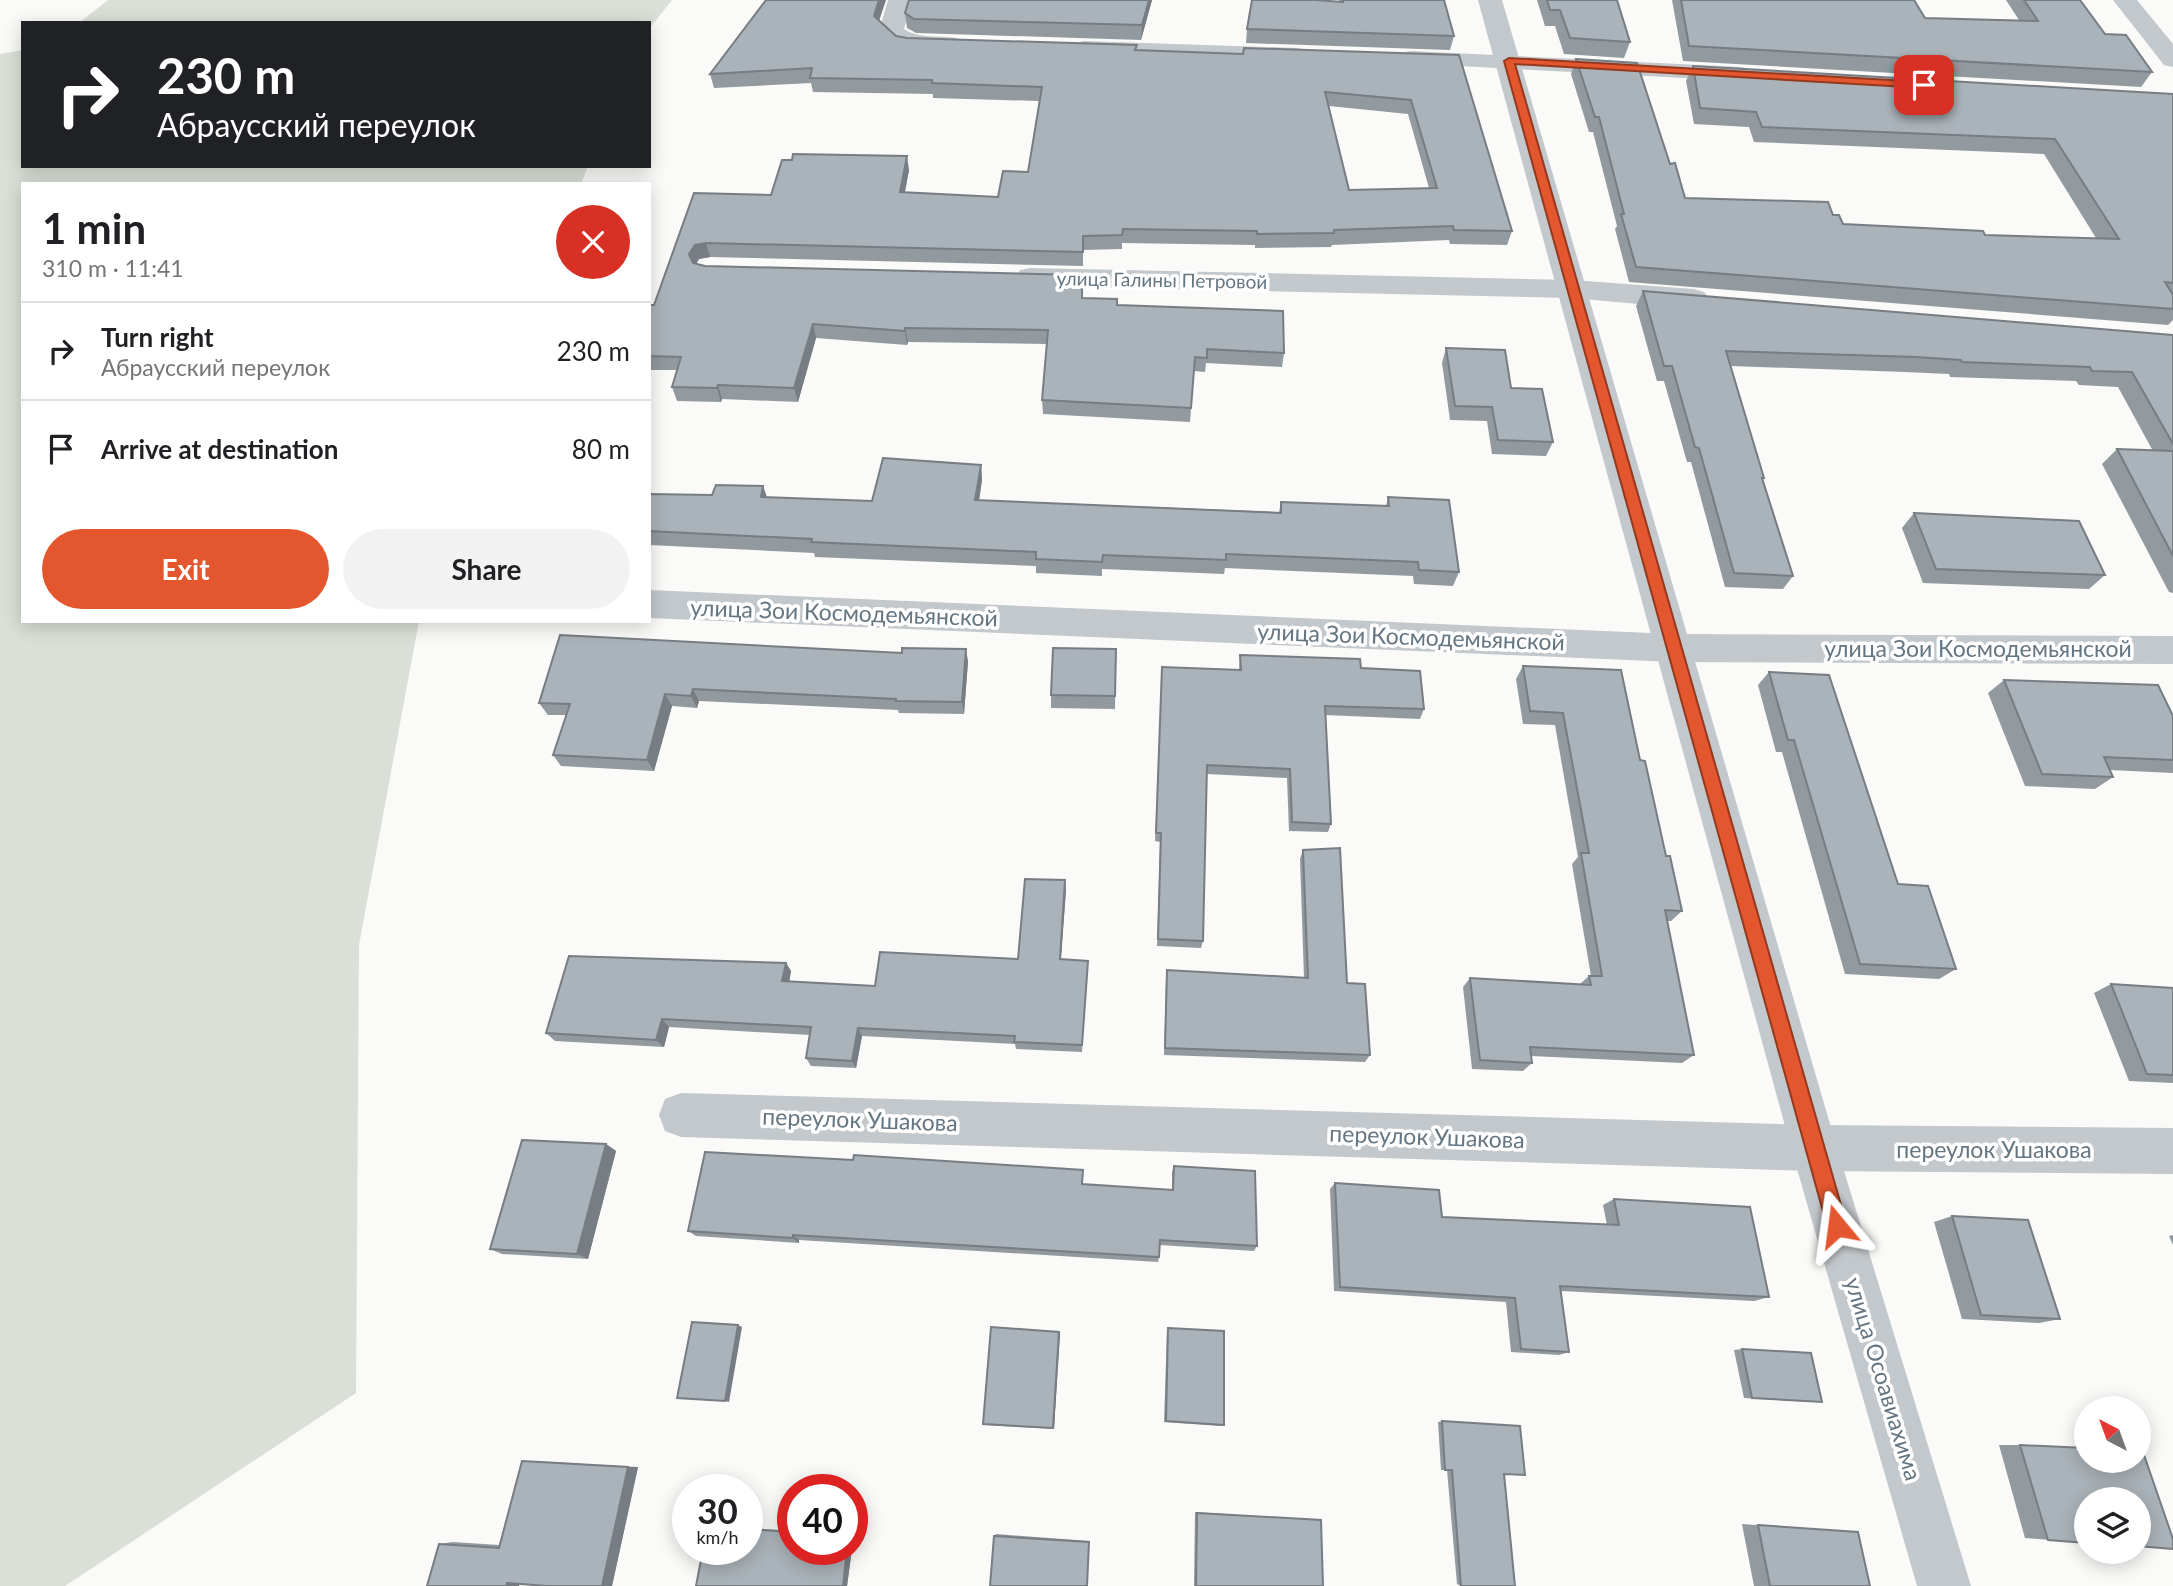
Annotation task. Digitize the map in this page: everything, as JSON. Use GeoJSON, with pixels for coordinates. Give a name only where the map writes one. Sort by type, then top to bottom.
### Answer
{"type":"FeatureCollection","features":[{"type":"Feature","properties":{"kind":"street"},"geometry":{"type":"LineString","coordinates":[[900,0],[891,31],[909,43],[979,45]]}},
{"type":"Feature","properties":{"kind":"street","name":"улица Осоавиахима"},"geometry":{"type":"LineString","coordinates":[[1490,0],[1814,1148],[1944,1586]]}},
{"type":"Feature","properties":{"kind":"street"},"geometry":{"type":"LineString","coordinates":[[2125,0],[2173,60]]}},
{"type":"Feature","properties":{"kind":"street"},"geometry":{"type":"LineString","coordinates":[[1062,48],[1327,56]]}},
{"type":"Feature","properties":{"kind":"street"},"geometry":{"type":"LineString","coordinates":[[1383,57],[1758,75]]}},
{"type":"Feature","properties":{"kind":"street","name":"улица Галины Петровой"},"geometry":{"type":"LineString","coordinates":[[1002,276],[1572,289],[1722,301]]}},
{"type":"Feature","properties":{"kind":"street","name":"улица Зои Космодемьянской"},"geometry":{"type":"LineString","coordinates":[[651,604],[1674,648],[2173,650]]}},
{"type":"Feature","properties":{"kind":"street","name":"переулок Ушакова"},"geometry":{"type":"LineString","coordinates":[[681,1115],[1814,1148],[2173,1151]]}},
{"type":"Feature","properties":{"kind":"shaded area"},"geometry":{"type":"Polygon","coordinates":[[[108,0],[672,0],[651,26],[651,21],[82,21],[108,0]]]}},
{"type":"Feature","properties":{"kind":"shaded area"},"geometry":{"type":"Polygon","coordinates":[[[21,50],[21,168],[587,168],[582,182],[21,182],[21,623],[419,623],[359,945],[356,1393],[65,1586],[0,1586],[0,54],[21,50]]]}},
{"type":"Feature","properties":{"kind":"building"},"geometry":{"type":"Polygon","coordinates":[[[766,0],[879,0],[874,16],[896,36],[907,38],[1137,45],[1135,50],[1243,54],[1244,48],[1459,55],[1512,231],[1454,230],[1453,226],[1334,230],[1334,233],[1257,234],[1257,231],[1123,229],[1122,235],[1083,236],[1083,252],[706,243],[695,245],[689,254],[693,263],[705,266],[1082,275],[1082,298],[1117,299],[1117,305],[1283,311],[1284,353],[1207,349],[1207,358],[1195,357],[1191,408],[1042,400],[1048,330],[905,328],[905,331],[813,324],[794,388],[718,385],[717,388],[672,387],[681,357],[651,356],[651,305],[654,305],[694,193],[771,195],[782,160],[792,160],[793,154],[907,156],[900,192],[998,197],[1003,171],[1028,172],[1042,87],[932,83],[932,80],[810,78],[812,68],[710,74],[766,0]],[[1325,92],[1349,190],[1437,188],[1411,100],[1325,92]]]}},
{"type":"Feature","properties":{"kind":"building"},"geometry":{"type":"Polygon","coordinates":[[[909,0],[1149,0],[1142,25],[914,19],[905,13],[909,0]]]}},
{"type":"Feature","properties":{"kind":"building"},"geometry":{"type":"Polygon","coordinates":[[[1252,0],[1444,0],[1454,36],[1247,29],[1252,0]]]}},
{"type":"Feature","properties":{"kind":"building"},"geometry":{"type":"Polygon","coordinates":[[[1547,0],[1617,0],[1630,42],[1570,38],[1560,10],[1550,10],[1547,0]]]}},
{"type":"Feature","properties":{"kind":"building"},"geometry":{"type":"Polygon","coordinates":[[[1681,0],[1914,0],[1925,18],[2038,21],[2024,0],[2080,0],[2105,34],[2126,35],[2152,72],[1689,46],[1681,0]]]}},
{"type":"Feature","properties":{"kind":"building"},"geometry":{"type":"Polygon","coordinates":[[[1576,59],[1637,63],[1670,164],[1675,163],[1685,198],[1828,202],[1833,215],[1839,215],[1843,224],[1983,231],[1985,235],[2119,239],[2055,139],[1762,127],[1756,112],[1700,108],[1693,66],[2173,94],[2173,283],[2165,282],[2173,295],[2173,309],[1636,267],[1599,117],[1595,117],[1576,59]]]}},
{"type":"Feature","properties":{"kind":"building"},"geometry":{"type":"Polygon","coordinates":[[[1643,291],[2173,335],[2173,444],[2132,372],[1916,357],[1726,351],[1793,576],[1734,573],[1699,448],[1695,447],[1672,366],[1664,366],[1643,291]]]}},
{"type":"Feature","properties":{"kind":"building"},"geometry":{"type":"Polygon","coordinates":[[[1446,348],[1505,350],[1511,388],[1542,389],[1553,442],[1498,440],[1492,407],[1455,406],[1446,348]]]}},
{"type":"Feature","properties":{"kind":"building"},"geometry":{"type":"Polygon","coordinates":[[[2117,449],[2173,451],[2173,556],[2117,449]]]}},
{"type":"Feature","properties":{"kind":"building"},"geometry":{"type":"Polygon","coordinates":[[[883,458],[981,465],[975,500],[1281,513],[1281,502],[1389,506],[1388,497],[1449,500],[1459,572],[1419,570],[1418,562],[1226,554],[1226,560],[1103,555],[1102,562],[1036,559],[1036,552],[811,542],[812,539],[651,531],[651,494],[712,495],[716,485],[763,486],[761,497],[872,501],[883,458]]]}},
{"type":"Feature","properties":{"kind":"building"},"geometry":{"type":"Polygon","coordinates":[[[1914,513],[2079,521],[2105,575],[1936,569],[1914,513]]]}},
{"type":"Feature","properties":{"kind":"building"},"geometry":{"type":"Polygon","coordinates":[[[560,635],[902,653],[902,648],[966,649],[962,702],[896,701],[693,689],[691,696],[665,694],[647,760],[553,755],[570,704],[539,703],[560,635]]]}},
{"type":"Feature","properties":{"kind":"building"},"geometry":{"type":"Polygon","coordinates":[[[1053,648],[1116,649],[1115,696],[1051,695],[1053,648]]]}},
{"type":"Feature","properties":{"kind":"building"},"geometry":{"type":"Polygon","coordinates":[[[1240,655],[1360,659],[1361,668],[1420,671],[1424,709],[1325,706],[1331,824],[1292,822],[1290,769],[1207,765],[1203,941],[1158,939],[1161,833],[1156,833],[1162,667],[1241,670],[1240,655]]]}},
{"type":"Feature","properties":{"kind":"building"},"geometry":{"type":"Polygon","coordinates":[[[1523,666],[1621,670],[1640,760],[1645,761],[1666,856],[1670,856],[1682,911],[1665,910],[1694,1055],[1530,1047],[1532,1063],[1480,1060],[1470,978],[1591,985],[1589,976],[1602,976],[1581,853],[1589,853],[1563,713],[1530,711],[1523,666]]]}},
{"type":"Feature","properties":{"kind":"building"},"geometry":{"type":"Polygon","coordinates":[[[1769,672],[1829,675],[1898,884],[1928,886],[1956,969],[1860,964],[1794,740],[1788,740],[1769,672]]]}},
{"type":"Feature","properties":{"kind":"building"},"geometry":{"type":"Polygon","coordinates":[[[2004,680],[2158,685],[2173,716],[2173,760],[2104,757],[2113,777],[2042,774],[2004,680]]]}},
{"type":"Feature","properties":{"kind":"building"},"geometry":{"type":"Polygon","coordinates":[[[1340,848],[1347,983],[1365,984],[1370,1055],[1165,1048],[1167,970],[1308,978],[1303,850],[1340,848]]]}},
{"type":"Feature","properties":{"kind":"building"},"geometry":{"type":"Polygon","coordinates":[[[1025,879],[1065,880],[1060,959],[1088,961],[1082,1045],[1014,1042],[1015,1036],[858,1028],[852,1061],[806,1058],[811,1027],[662,1019],[656,1040],[546,1033],[569,956],[786,963],[782,981],[875,986],[880,952],[1018,959],[1025,879]]]}},
{"type":"Feature","properties":{"kind":"building"},"geometry":{"type":"Polygon","coordinates":[[[2111,984],[2173,988],[2173,1075],[2147,1074],[2111,984]]]}},
{"type":"Feature","properties":{"kind":"building"},"geometry":{"type":"Polygon","coordinates":[[[522,1140],[606,1144],[577,1254],[490,1249],[522,1140]]]}},
{"type":"Feature","properties":{"kind":"building"},"geometry":{"type":"Polygon","coordinates":[[[705,1152],[853,1160],[854,1155],[1083,1170],[1082,1184],[1173,1190],[1174,1166],[1255,1171],[1257,1246],[1160,1240],[1159,1257],[688,1231],[705,1152]]]}},
{"type":"Feature","properties":{"kind":"building"},"geometry":{"type":"Polygon","coordinates":[[[1335,1183],[1439,1190],[1442,1217],[1619,1225],[1614,1199],[1750,1207],[1769,1297],[1560,1286],[1569,1352],[1521,1349],[1515,1298],[1340,1287],[1335,1183]]]}},
{"type":"Feature","properties":{"kind":"building"},"geometry":{"type":"Polygon","coordinates":[[[1952,1216],[2028,1220],[2060,1319],[1981,1315],[1952,1216]]]}},
{"type":"Feature","properties":{"kind":"building"},"geometry":{"type":"Polygon","coordinates":[[[692,1322],[738,1325],[725,1401],[677,1398],[692,1322]]]}},
{"type":"Feature","properties":{"kind":"building"},"geometry":{"type":"Polygon","coordinates":[[[991,1327],[1059,1332],[1053,1428],[983,1424],[991,1327]]]}},
{"type":"Feature","properties":{"kind":"building"},"geometry":{"type":"Polygon","coordinates":[[[1168,1328],[1224,1331],[1224,1425],[1166,1421],[1168,1328]]]}},
{"type":"Feature","properties":{"kind":"building"},"geometry":{"type":"Polygon","coordinates":[[[1742,1349],[1811,1353],[1822,1402],[1752,1398],[1742,1349]]]}},
{"type":"Feature","properties":{"kind":"building"},"geometry":{"type":"Polygon","coordinates":[[[1442,1421],[1520,1426],[1525,1475],[1504,1474],[1515,1586],[1461,1586],[1452,1470],[1445,1470],[1442,1421]]]}},
{"type":"Feature","properties":{"kind":"building"},"geometry":{"type":"Polygon","coordinates":[[[2020,1445],[2074,1447],[2074,1474],[2151,1474],[2173,1539],[2173,1549],[2151,1547],[2151,1487],[2074,1487],[2074,1542],[2048,1540],[2020,1445]]]}},
{"type":"Feature","properties":{"kind":"building"},"geometry":{"type":"Polygon","coordinates":[[[522,1461],[628,1467],[602,1586],[507,1583],[506,1586],[427,1586],[439,1544],[499,1548],[522,1461]]]}},
{"type":"Feature","properties":{"kind":"building"},"geometry":{"type":"Polygon","coordinates":[[[1197,1513],[1321,1520],[1323,1586],[1196,1586],[1197,1513]]]}},
{"type":"Feature","properties":{"kind":"building"},"geometry":{"type":"Polygon","coordinates":[[[1758,1525],[1858,1532],[1870,1586],[1770,1586],[1758,1525]]]}},
{"type":"Feature","properties":{"kind":"building"},"geometry":{"type":"Polygon","coordinates":[[[763,1530],[777,1531],[777,1565],[845,1565],[843,1586],[696,1586],[700,1565],[763,1565],[763,1530]]]}},
{"type":"Feature","properties":{"kind":"building"},"geometry":{"type":"Polygon","coordinates":[[[994,1536],[1089,1542],[1087,1586],[990,1586],[994,1536]]]}},
{"type":"Feature","properties":{"kind":"route"},"geometry":{"type":"LineString","coordinates":[[1837,1226],[1509,61],[1924,85]]}}]}
